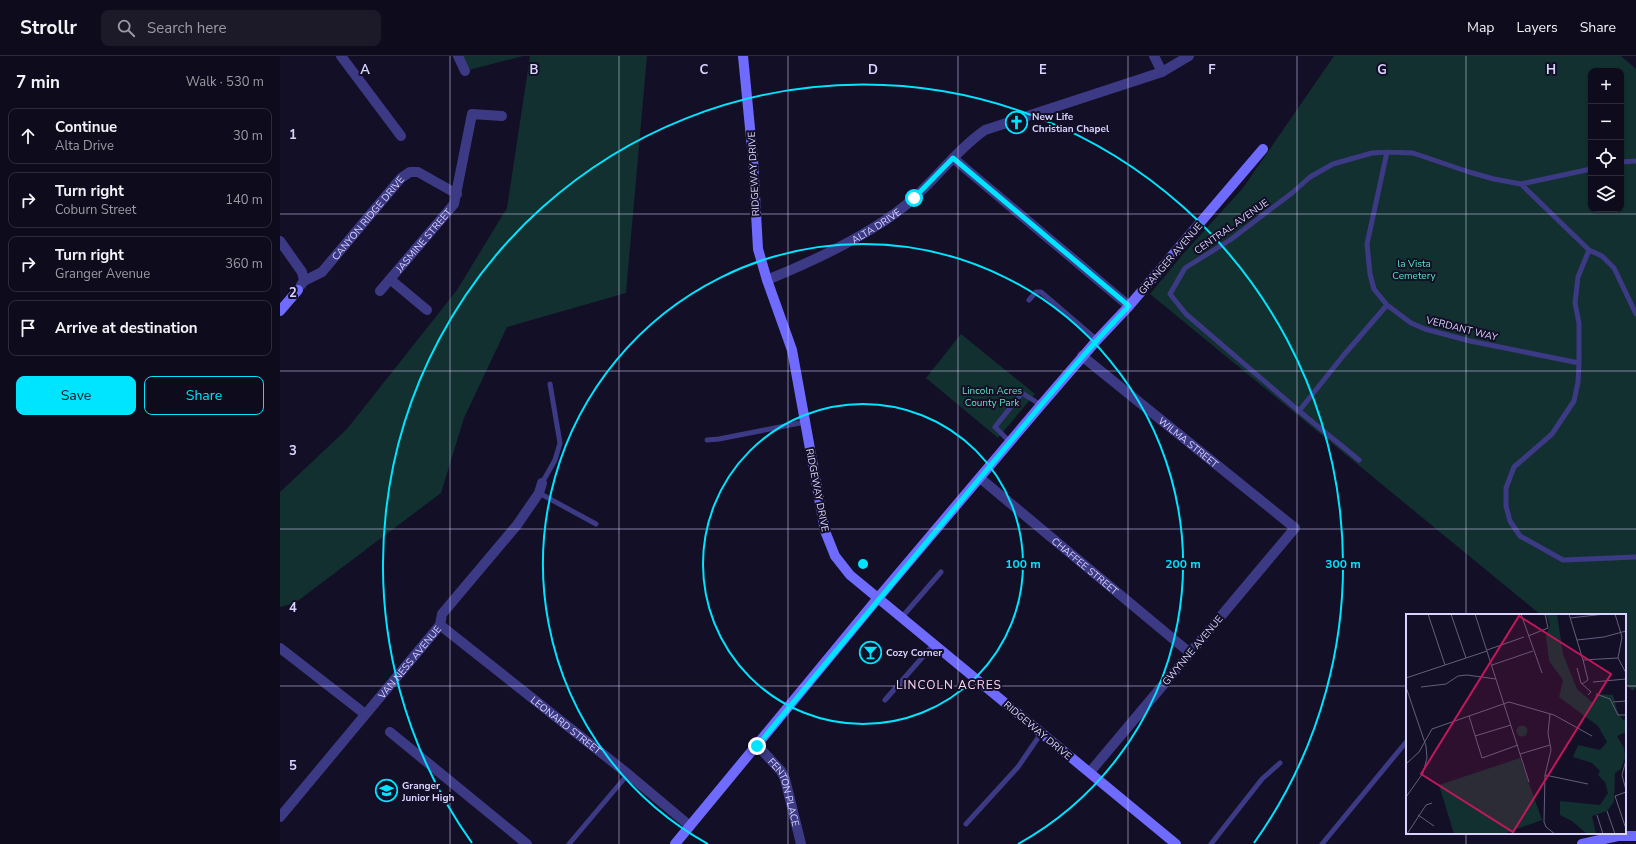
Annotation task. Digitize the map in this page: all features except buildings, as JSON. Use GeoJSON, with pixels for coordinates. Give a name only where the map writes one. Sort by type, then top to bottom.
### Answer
{"type":"FeatureCollection","features":[{"type":"Feature","properties":{"kind":"street"},"geometry":{"type":"LineString","coordinates":[[341,56],[401,136]]}},
{"type":"Feature","properties":{"kind":"street"},"geometry":{"type":"LineString","coordinates":[[458,56],[465,71]]}},
{"type":"Feature","properties":{"kind":"street","name":"RIDGEWAY DRIVE"},"geometry":{"type":"LineString","coordinates":[[743,56],[753,152],[758,249],[767,280],[792,350],[826,531],[835,556],[850,575],[1176,844]]}},
{"type":"Feature","properties":{"kind":"street"},"geometry":{"type":"LineString","coordinates":[[1154,56],[1162,72]]}},
{"type":"Feature","properties":{"kind":"street","name":"ALTA DRIVE"},"geometry":{"type":"LineString","coordinates":[[767,280],[810,263],[835,251],[893,215],[914,198],[973,138],[985,130],[1162,72],[1189,56]]}},
{"type":"Feature","properties":{"kind":"street","name":"JASMINE STREET"},"geometry":{"type":"LineString","coordinates":[[380,291],[391,280],[454,204],[472,114],[502,116]]}},
{"type":"Feature","properties":{"kind":"street","name":"GRANGER AVENUE"},"geometry":{"type":"LineString","coordinates":[[675,844],[878,598],[1082,356],[1129,306],[1263,149]]}},
{"type":"Feature","properties":{"kind":"street"},"geometry":{"type":"LineString","coordinates":[[953,158],[1129,306]]}},
{"type":"Feature","properties":{"kind":"street","name":"CANYON RIDGE DRIVE"},"geometry":{"type":"LineString","coordinates":[[304,281],[322,272],[401,178],[410,172],[418,172],[457,194]]}},
{"type":"Feature","properties":{"kind":"street"},"geometry":{"type":"LineString","coordinates":[[280,240],[302,272],[304,281],[280,311]]}},
{"type":"Feature","properties":{"kind":"street"},"geometry":{"type":"LineString","coordinates":[[391,280],[427,310]]}},
{"type":"Feature","properties":{"kind":"street","name":"WILMA STREET"},"geometry":{"type":"LineString","coordinates":[[1082,356],[1295,528]]}},
{"type":"Feature","properties":{"kind":"street","name":"CHAFFEE STREET"},"geometry":{"type":"LineString","coordinates":[[980,478],[1190,653]]}},
{"type":"Feature","properties":{"kind":"street","name":"VAN NESS AVENUE"},"geometry":{"type":"LineString","coordinates":[[280,817],[440,625],[442,614],[517,525],[541,488]]}},
{"type":"Feature","properties":{"kind":"street","name":"GWYNNE AVENUE"},"geometry":{"type":"LineString","coordinates":[[1090,772],[1295,528]]}},
{"type":"Feature","properties":{"kind":"street","name":"LEONARD STREET"},"geometry":{"type":"LineString","coordinates":[[440,625],[628,774],[690,826]]}},
{"type":"Feature","properties":{"kind":"street"},"geometry":{"type":"LineString","coordinates":[[280,648],[365,714]]}},
{"type":"Feature","properties":{"kind":"street"},"geometry":{"type":"LineString","coordinates":[[390,732],[527,844]]}},
{"type":"Feature","properties":{"kind":"street","name":"FENTON PLACE"},"geometry":{"type":"LineString","coordinates":[[757,746],[781,771],[785,780],[801,844]]}},
{"type":"Feature","properties":{"kind":"street"},"geometry":{"type":"LineString","coordinates":[[1582,844],[1618,836],[1636,836]]}},
{"type":"Feature","properties":{"kind":"lane","name":"VERDANT WAY"},"geometry":{"type":"LineString","coordinates":[[1387,152],[1367,244],[1370,274],[1374,289],[1388,305],[1411,323],[1425,329],[1470,341],[1579,363]]}},
{"type":"Feature","properties":{"kind":"lane","name":"CENTRAL AVENUE"},"geometry":{"type":"LineString","coordinates":[[1299,412],[1186,314],[1170,294],[1185,268],[1230,240],[1292,193],[1310,177],[1333,164],[1372,153],[1413,153],[1475,174],[1521,184]]}},
{"type":"Feature","properties":{"kind":"lane"},"geometry":{"type":"LineString","coordinates":[[1624,162],[1636,161]]}},
{"type":"Feature","properties":{"kind":"lane"},"geometry":{"type":"LineString","coordinates":[[1521,184],[1588,170]]}},
{"type":"Feature","properties":{"kind":"lane"},"geometry":{"type":"LineString","coordinates":[[1521,184],[1589,250],[1602,256],[1614,268],[1636,314]]}},
{"type":"Feature","properties":{"kind":"lane"},"geometry":{"type":"LineString","coordinates":[[1589,250],[1578,277],[1575,303],[1579,324],[1579,363],[1578,382],[1574,401],[1552,434],[1514,467],[1506,488],[1506,506],[1510,521],[1520,536],[1563,560],[1636,557]]}},
{"type":"Feature","properties":{"kind":"lane"},"geometry":{"type":"LineString","coordinates":[[1029,300],[1036,292],[1041,292],[1097,340]]}},
{"type":"Feature","properties":{"kind":"lane"},"geometry":{"type":"LineString","coordinates":[[1359,460],[1299,412],[1342,356],[1388,305]]}},
{"type":"Feature","properties":{"kind":"lane"},"geometry":{"type":"LineString","coordinates":[[550,384],[560,443],[555,460],[541,488],[596,524]]}},
{"type":"Feature","properties":{"kind":"lane"},"geometry":{"type":"LineString","coordinates":[[1010,442],[995,427],[1022,393],[1041,405]]}},
{"type":"Feature","properties":{"kind":"lane"},"geometry":{"type":"LineString","coordinates":[[707,440],[805,422]]}},
{"type":"Feature","properties":{"kind":"lane"},"geometry":{"type":"LineString","coordinates":[[902,617],[941,572]]}},
{"type":"Feature","properties":{"kind":"lane"},"geometry":{"type":"LineString","coordinates":[[885,700],[934,644]]}},
{"type":"Feature","properties":{"kind":"lane"},"geometry":{"type":"LineString","coordinates":[[966,824],[1018,767],[1042,732]]}},
{"type":"Feature","properties":{"kind":"lane"},"geometry":{"type":"LineString","coordinates":[[1322,844],[1406,742]]}},
{"type":"Feature","properties":{"kind":"lane"},"geometry":{"type":"LineString","coordinates":[[1211,844],[1262,779],[1280,762]]}},
{"type":"Feature","properties":{"kind":"lane"},"geometry":{"type":"LineString","coordinates":[[569,844],[628,774]]}},
{"type":"Feature","properties":{"kind":"green space"},"geometry":{"type":"Polygon","coordinates":[[[453,56],[523,56],[465,71],[453,56]]]}},
{"type":"Feature","properties":{"kind":"green space"},"geometry":{"type":"Polygon","coordinates":[[[530,56],[647,56],[626,293],[507,327],[464,418],[441,493],[295,603],[280,607],[280,492],[347,429],[457,290],[507,208],[530,56]]]}},
{"type":"Feature","properties":{"kind":"green space","name":"la Vista Cemetery"},"geometry":{"type":"Polygon","coordinates":[[[1334,56],[1621,56],[1636,69],[1636,687],[1633,691],[1626,685],[1626,614],[1540,614],[1150,294],[1183,254],[1243,188],[1334,56]]]}},
{"type":"Feature","properties":{"kind":"green space","name":"Lincoln Acres County Park"},"geometry":{"type":"Polygon","coordinates":[[[961,334],[1035,394],[998,438],[926,378],[961,334]]]}},
{"type":"Feature","properties":{"kind":"place","name":"New Life Christian Chapel"},"geometry":{"type":"Point","coordinates":[1016,122]}},
{"type":"Feature","properties":{"kind":"place","name":"Cozy Corner"},"geometry":{"type":"Point","coordinates":[870,652]}},
{"type":"Feature","properties":{"kind":"place","name":"Granger Junior High"},"geometry":{"type":"Point","coordinates":[387,791]}},
{"type":"Feature","properties":{"kind":"district","name":"LINCOLN ACRES"},"geometry":{"type":"Point","coordinates":[949,685]}},
{"type":"Feature","properties":{"kind":"route"},"geometry":{"type":"LineString","coordinates":[[757,746],[878,598],[1041,405],[1097,340],[1129,306],[953,158],[914,198]]}}]}
